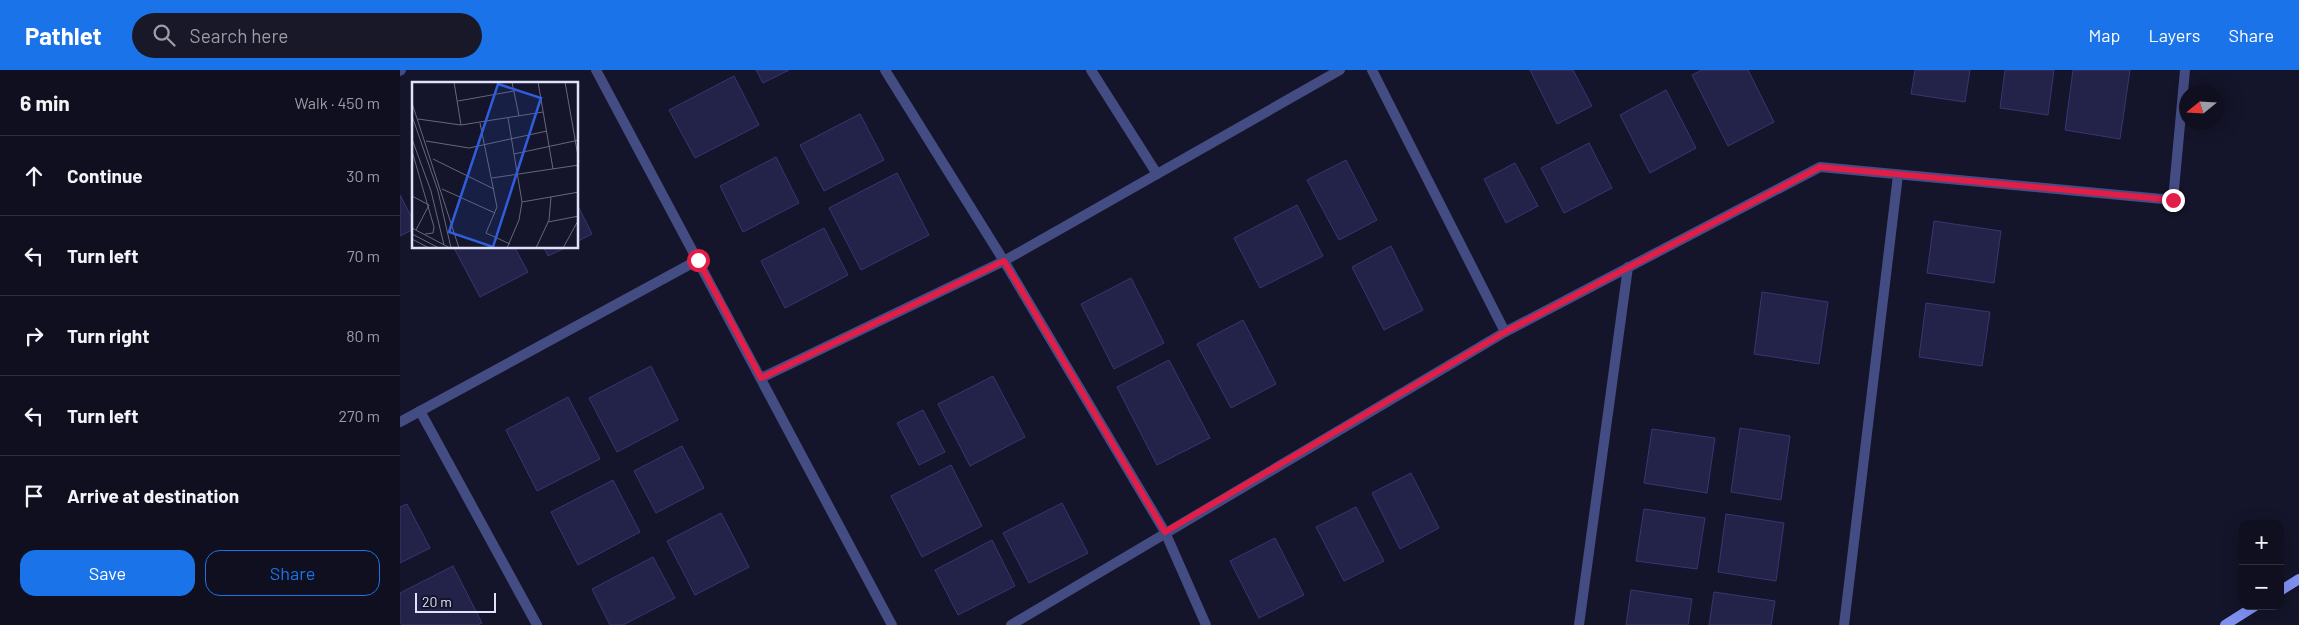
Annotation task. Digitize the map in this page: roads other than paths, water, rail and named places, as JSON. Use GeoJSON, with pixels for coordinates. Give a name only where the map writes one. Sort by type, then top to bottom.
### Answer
{"type":"FeatureCollection","features":[{"type":"Feature","properties":{"kind":"main road"},"geometry":{"type":"LineString","coordinates":[[2284,588],[2299,579]]}},
{"type":"Feature","properties":{"kind":"main road"},"geometry":{"type":"LineString","coordinates":[[2225,625],[2249,610]]}},
{"type":"Feature","properties":{"kind":"street"},"geometry":{"type":"LineString","coordinates":[[596,70],[892,625]]}},
{"type":"Feature","properties":{"kind":"street"},"geometry":{"type":"LineString","coordinates":[[885,70],[1004,261],[1165,532],[1206,625]]}},
{"type":"Feature","properties":{"kind":"street"},"geometry":{"type":"LineString","coordinates":[[1091,70],[1157,174]]}},
{"type":"Feature","properties":{"kind":"street"},"geometry":{"type":"LineString","coordinates":[[761,378],[1004,261],[1340,70]]}},
{"type":"Feature","properties":{"kind":"street"},"geometry":{"type":"LineString","coordinates":[[1372,70],[1505,332]]}},
{"type":"Feature","properties":{"kind":"street"},"geometry":{"type":"LineString","coordinates":[[1011,625],[1505,332],[1820,167],[2173,200],[2186,70]]}},
{"type":"Feature","properties":{"kind":"street"},"geometry":{"type":"LineString","coordinates":[[1844,625],[1898,175]]}},
{"type":"Feature","properties":{"kind":"street"},"geometry":{"type":"LineString","coordinates":[[400,422],[698,260]]}},
{"type":"Feature","properties":{"kind":"street"},"geometry":{"type":"LineString","coordinates":[[1579,625],[1628,268]]}},
{"type":"Feature","properties":{"kind":"street"},"geometry":{"type":"LineString","coordinates":[[420,411],[536,625]]}}]}
